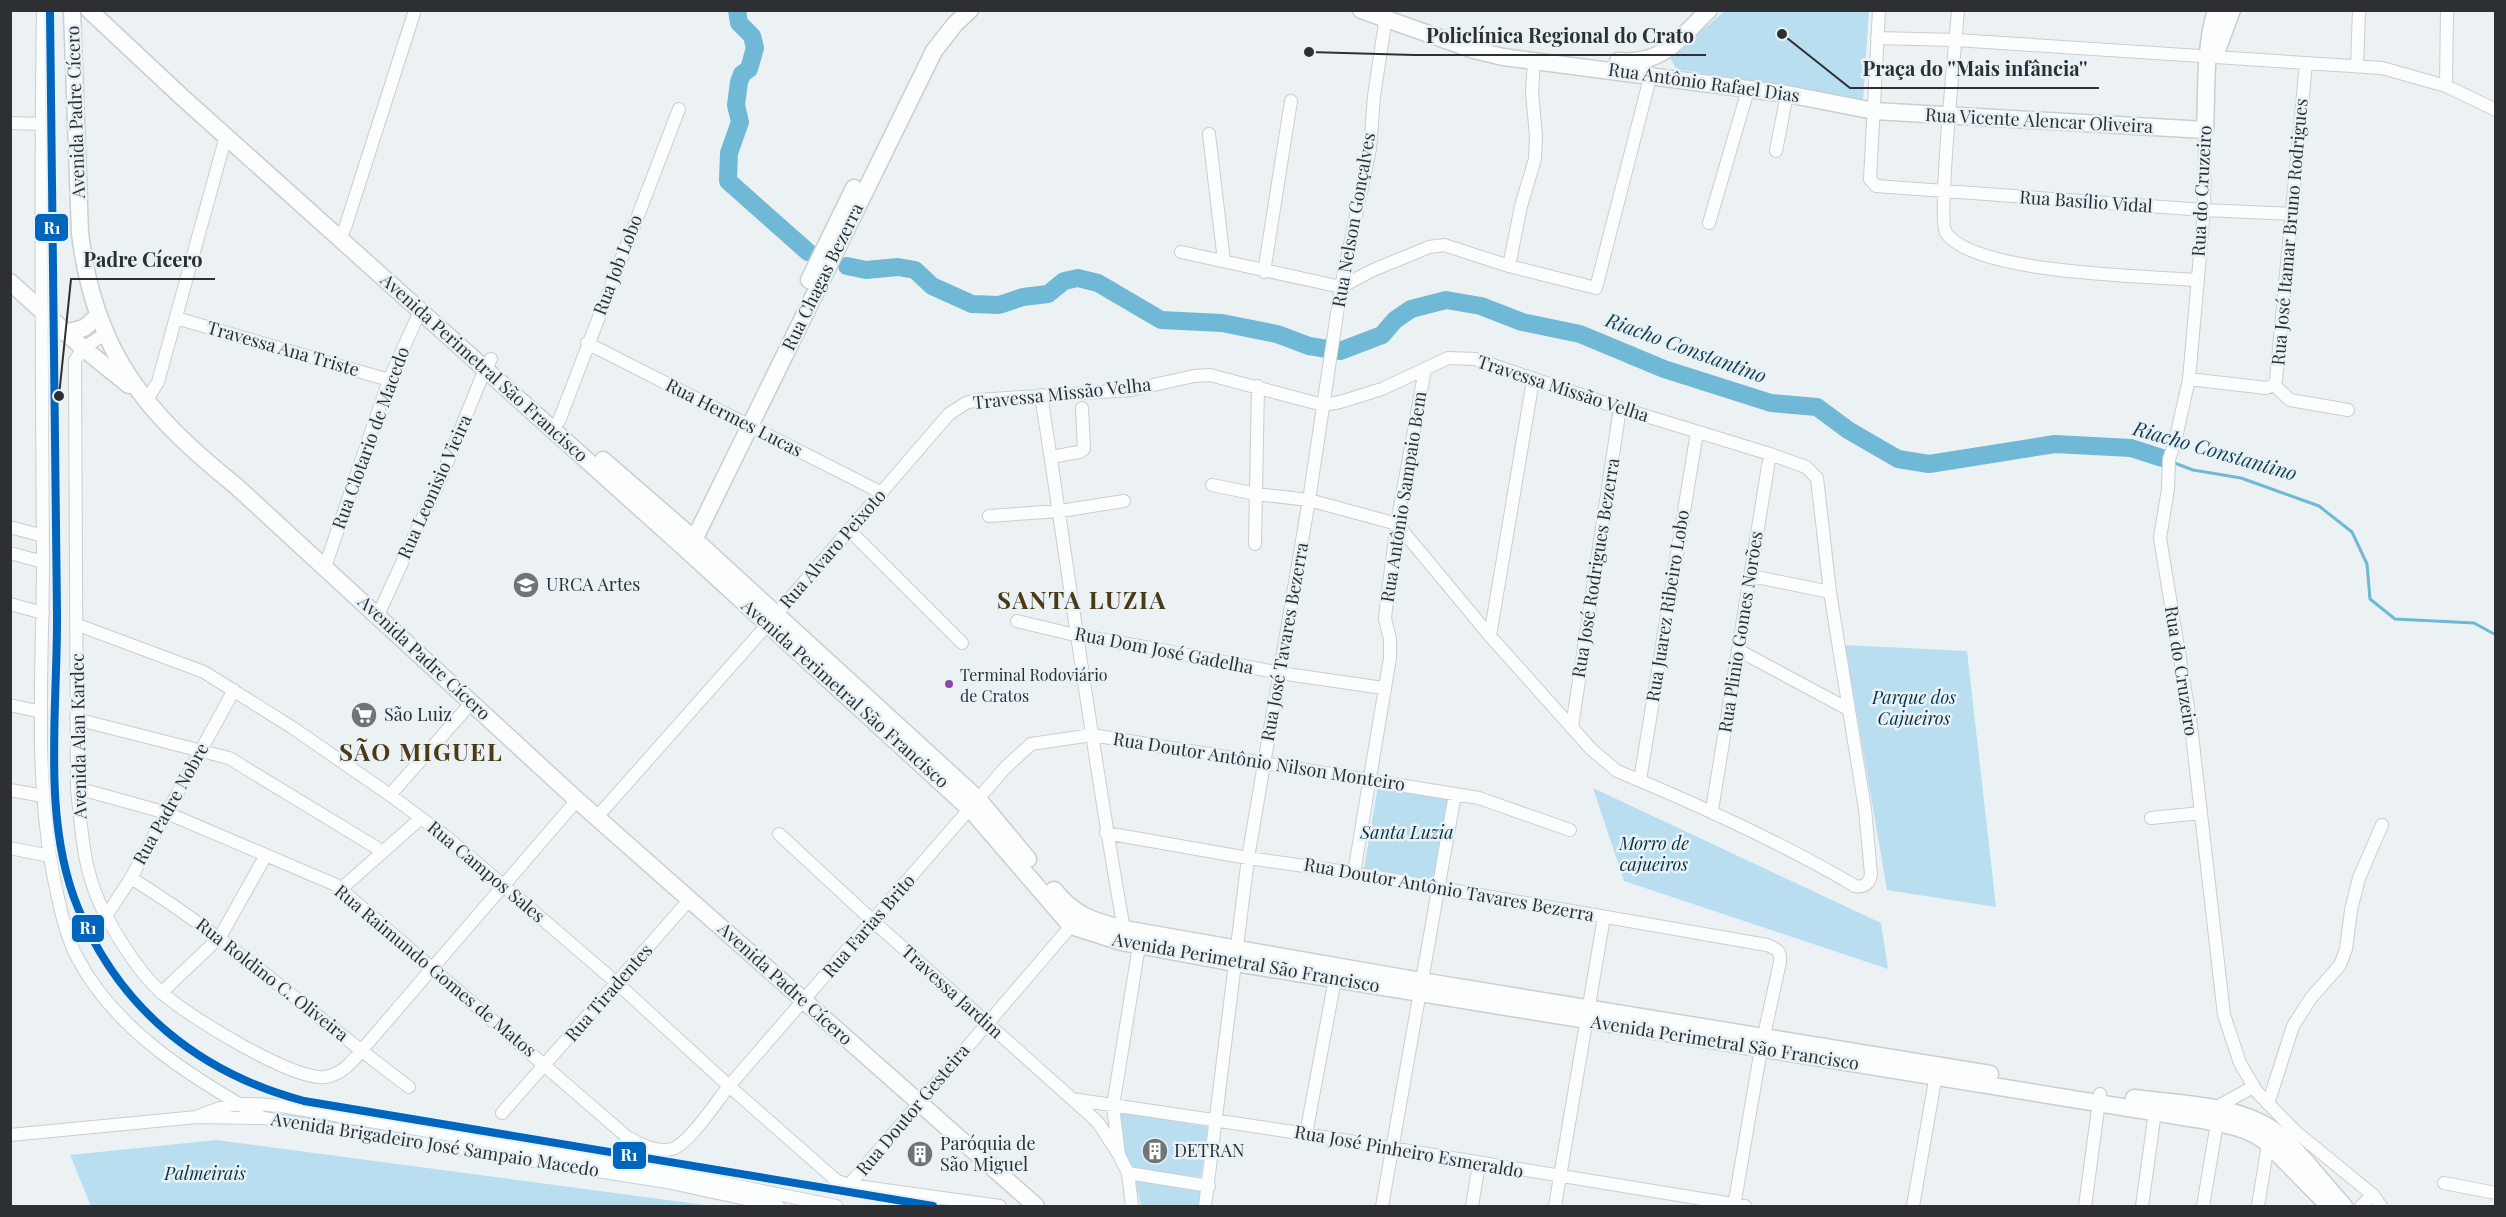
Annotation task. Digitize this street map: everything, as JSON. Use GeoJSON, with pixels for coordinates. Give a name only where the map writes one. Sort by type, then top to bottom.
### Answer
{"type":"FeatureCollection","features":[{"type":"Feature","properties":{"kind":"main road","name":"Avenida Padre Cícero"},"geometry":{"type":"LineString","coordinates":[[72,10],[80,233],[84,268],[105,334],[144,398],[196,454],[236,486],[578,800],[803,1002],[1036,1206]]}},
{"type":"Feature","properties":{"kind":"main road","name":"Avenida Perimetral São Francisco"},"geometry":{"type":"LineString","coordinates":[[89,10],[687,542],[975,805],[1036,877],[1071,926],[1688,1031],[2216,1116],[2251,1132],[2268,1144],[2329,1206]]}},
{"type":"Feature","properties":{"kind":"main road","name":"Rua Chagas Bezerra"},"geometry":{"type":"LineString","coordinates":[[745,424],[919,58],[932,36],[955,10]]}},
{"type":"Feature","properties":{"kind":"main road","name":"Rua Chagas Bezerra"},"geometry":{"type":"LineString","coordinates":[[687,542],[934,51],[955,24],[970,10]]}},
{"type":"Feature","properties":{"kind":"main road","name":"Rua Antônio Rafael Dias"},"geometry":{"type":"LineString","coordinates":[[1361,10],[1388,14],[1483,42],[1566,59],[1748,90],[1787,94],[1874,111]]}},
{"type":"Feature","properties":{"kind":"main road","name":"Rua Antônio Rafael Dias"},"geometry":{"type":"LineString","coordinates":[[1388,14],[1474,50],[1503,57],[1534,61],[1566,59],[1632,62],[1662,55],[1709,10]]}},
{"type":"Feature","properties":{"kind":"main road"},"geometry":{"type":"LineString","coordinates":[[2211,56],[2216,10]]}},
{"type":"Feature","properties":{"kind":"main road"},"geometry":{"type":"LineString","coordinates":[[2211,56],[2232,10]]}},
{"type":"Feature","properties":{"kind":"main road","name":"Avenida Perimetral São Francisco"},"geometry":{"type":"LineString","coordinates":[[108,12],[226,136],[342,233],[420,310],[559,421],[687,542]]}},
{"type":"Feature","properties":{"kind":"main road"},"geometry":{"type":"LineString","coordinates":[[1659,75],[1658,66],[1662,55]]}},
{"type":"Feature","properties":{"kind":"main road","name":"Rua do Cruzeiro"},"geometry":{"type":"LineString","coordinates":[[2205,130],[2211,56]]}},
{"type":"Feature","properties":{"kind":"main road","name":"Rua Vicente Alencar Oliveira"},"geometry":{"type":"LineString","coordinates":[[1874,111],[2205,130]]}},
{"type":"Feature","properties":{"kind":"main road"},"geometry":{"type":"LineString","coordinates":[[10,282],[65,333],[144,398]]}},
{"type":"Feature","properties":{"kind":"main road"},"geometry":{"type":"LineString","coordinates":[[65,333],[84,328],[98,316]]}},
{"type":"Feature","properties":{"kind":"main road","name":"Avenida Perimetral São Francisco"},"geometry":{"type":"LineString","coordinates":[[1036,877],[1068,907],[1139,946],[1236,955],[1335,979],[1420,986]]}},
{"type":"Feature","properties":{"kind":"main road","name":"Avenida Perimetral São Francisco"},"geometry":{"type":"LineString","coordinates":[[2100,1098],[2155,1112],[2255,1120],[2271,1129],[2344,1206]]}},
{"type":"Feature","properties":{"kind":"street"},"geometry":{"type":"LineString","coordinates":[[43,10],[41,712],[43,796],[50,856],[61,912],[76,957],[98,990],[126,1024],[183,1068],[263,1118]]}},
{"type":"Feature","properties":{"kind":"street"},"geometry":{"type":"LineString","coordinates":[[342,233],[415,10]]}},
{"type":"Feature","properties":{"kind":"street"},"geometry":{"type":"LineString","coordinates":[[1874,111],[1878,10]]}},
{"type":"Feature","properties":{"kind":"street"},"geometry":{"type":"LineString","coordinates":[[1959,10],[1944,192],[1943,225],[1946,233],[1978,254],[2028,267],[2197,280]]}},
{"type":"Feature","properties":{"kind":"street"},"geometry":{"type":"LineString","coordinates":[[2357,66],[2359,10]]}},
{"type":"Feature","properties":{"kind":"street"},"geometry":{"type":"LineString","coordinates":[[2446,86],[2447,10]]}},
{"type":"Feature","properties":{"kind":"street","name":"Rua Nelson Gonçalves"},"geometry":{"type":"LineString","coordinates":[[1330,357],[1341,287],[1370,149],[1374,96],[1388,14]]}},
{"type":"Feature","properties":{"kind":"street"},"geometry":{"type":"LineString","coordinates":[[1877,38],[1956,40],[2382,68],[2446,86],[2496,110]]}},
{"type":"Feature","properties":{"kind":"street"},"geometry":{"type":"LineString","coordinates":[[1509,266],[1521,206],[1535,159],[1536,136],[1532,93],[1534,61]]}},
{"type":"Feature","properties":{"kind":"street","name":"Rua José Itamar Bruno Rodrigues"},"geometry":{"type":"LineString","coordinates":[[2189,379],[2266,388],[2274,385],[2276,380],[2306,63]]}},
{"type":"Feature","properties":{"kind":"street"},"geometry":{"type":"LineString","coordinates":[[1181,252],[1264,272],[1341,287],[1371,271],[1429,247],[1444,245],[1509,266],[1596,288],[1659,75]]}},
{"type":"Feature","properties":{"kind":"street"},"geometry":{"type":"LineString","coordinates":[[1708,223],[1748,90]]}},
{"type":"Feature","properties":{"kind":"street"},"geometry":{"type":"LineString","coordinates":[[1776,150],[1787,94]]}},
{"type":"Feature","properties":{"kind":"street"},"geometry":{"type":"LineString","coordinates":[[1264,272],[1291,101]]}},
{"type":"Feature","properties":{"kind":"street","name":"Rua Job Lobo"},"geometry":{"type":"LineString","coordinates":[[559,421],[587,343],[679,109]]}},
{"type":"Feature","properties":{"kind":"street","name":"Rua Basílio Vidal"},"geometry":{"type":"LineString","coordinates":[[1874,111],[1870,179],[1872,184],[1880,188],[2292,214]]}},
{"type":"Feature","properties":{"kind":"street"},"geometry":{"type":"LineString","coordinates":[[10,123],[41,124]]}},
{"type":"Feature","properties":{"kind":"street","name":"Rua do Cruzeiro"},"geometry":{"type":"LineString","coordinates":[[2205,130],[2204,210],[2189,379],[2169,459],[2168,489],[2160,538],[2191,726],[2224,1015],[2240,1063],[2253,1087],[2296,1132],[2373,1195],[2381,1206]]}},
{"type":"Feature","properties":{"kind":"street"},"geometry":{"type":"LineString","coordinates":[[1209,134],[1224,261]]}},
{"type":"Feature","properties":{"kind":"street"},"geometry":{"type":"LineString","coordinates":[[144,398],[158,382],[226,136]]}},
{"type":"Feature","properties":{"kind":"street","name":"Rua Clotario de Macedo"},"geometry":{"type":"LineString","coordinates":[[325,567],[389,380],[420,310]]}},
{"type":"Feature","properties":{"kind":"street","name":"Travessa Ana Triste"},"geometry":{"type":"LineString","coordinates":[[176,318],[389,380]]}},
{"type":"Feature","properties":{"kind":"street"},"geometry":{"type":"LineString","coordinates":[[83,348],[105,334]]}},
{"type":"Feature","properties":{"kind":"street","name":"Rua Hermes Lucas"},"geometry":{"type":"LineString","coordinates":[[587,343],[882,493]]}},
{"type":"Feature","properties":{"kind":"street","name":"Avenida Alan Kardec"},"geometry":{"type":"LineString","coordinates":[[83,348],[75,361],[77,788],[84,856],[106,916],[135,961],[161,993],[227,1038],[303,1075],[323,1077],[336,1074],[345,1068],[361,1051]]}},
{"type":"Feature","properties":{"kind":"street","name":"Rua José Tavares Bezerra"},"geometry":{"type":"LineString","coordinates":[[1205,1206],[1218,1120],[1248,858],[1309,500],[1330,357]]}},
{"type":"Feature","properties":{"kind":"street","name":"Travessa Missão Velha"},"geometry":{"type":"LineString","coordinates":[[949,414],[966,403],[978,400],[1131,390],[1194,376],[1210,375],[1323,405],[1382,389],[1448,358],[1475,359],[1533,380],[1806,467],[1817,478],[1819,486],[1830,592]]}},
{"type":"Feature","properties":{"kind":"street","name":"Rua Leonisio Vieira"},"geometry":{"type":"LineString","coordinates":[[378,615],[440,480],[488,364]]}},
{"type":"Feature","properties":{"kind":"street","name":"Rua Antônio Sampaio Bem"},"geometry":{"type":"LineString","coordinates":[[1354,873],[1383,688],[1390,658],[1390,639],[1385,619],[1397,524],[1425,369]]}},
{"type":"Feature","properties":{"kind":"street"},"geometry":{"type":"LineString","coordinates":[[1490,636],[1533,380]]}},
{"type":"Feature","properties":{"kind":"street"},"geometry":{"type":"LineString","coordinates":[[2274,385],[2290,400],[2348,410]]}},
{"type":"Feature","properties":{"kind":"street"},"geometry":{"type":"LineString","coordinates":[[1255,544],[1258,386]]}},
{"type":"Feature","properties":{"kind":"street"},"geometry":{"type":"LineString","coordinates":[[1041,395],[1060,511],[1075,635],[1123,936]]}},
{"type":"Feature","properties":{"kind":"street"},"geometry":{"type":"LineString","coordinates":[[1051,457],[1084,449],[1082,408]]}},
{"type":"Feature","properties":{"kind":"street","name":"Rua José Rodrigues Bezerra"},"geometry":{"type":"LineString","coordinates":[[1572,727],[1620,408]]}},
{"type":"Feature","properties":{"kind":"street","name":"Rua Alvaro Peixoto"},"geometry":{"type":"LineString","coordinates":[[597,817],[772,620],[949,414]]}},
{"type":"Feature","properties":{"kind":"street","name":"Rua Juarez Ribeiro Lobo"},"geometry":{"type":"LineString","coordinates":[[1640,780],[1697,432]]}},
{"type":"Feature","properties":{"kind":"street","name":"Rua Plinio Gomes Norões"},"geometry":{"type":"LineString","coordinates":[[1712,810],[1770,454]]}},
{"type":"Feature","properties":{"kind":"street"},"geometry":{"type":"LineString","coordinates":[[1212,484],[1256,494],[1309,500],[1397,524],[1490,636],[1608,764],[1712,810],[1814,862],[1855,886],[1867,884],[1870,878],[1865,809],[1830,592],[1751,576]]}},
{"type":"Feature","properties":{"kind":"street"},"geometry":{"type":"LineString","coordinates":[[989,516],[1060,511],[1124,501]]}},
{"type":"Feature","properties":{"kind":"street"},"geometry":{"type":"LineString","coordinates":[[10,527],[43,536]]}},
{"type":"Feature","properties":{"kind":"street"},"geometry":{"type":"LineString","coordinates":[[849,530],[962,642]]}},
{"type":"Feature","properties":{"kind":"street"},"geometry":{"type":"LineString","coordinates":[[10,553],[43,562]]}},
{"type":"Feature","properties":{"kind":"street"},"geometry":{"type":"LineString","coordinates":[[10,604],[43,613]]}},
{"type":"Feature","properties":{"kind":"street","name":"Rua Dom José Gadelha"},"geometry":{"type":"LineString","coordinates":[[1017,621],[1075,635],[1280,673],[1383,688]]}},
{"type":"Feature","properties":{"kind":"street","name":"Rua Campos Sales"},"geometry":{"type":"LineString","coordinates":[[78,625],[204,672],[390,795],[504,886],[618,984],[828,1174],[837,1181],[849,1185]]}},
{"type":"Feature","properties":{"kind":"street"},"geometry":{"type":"LineString","coordinates":[[1738,650],[1848,709]]}},
{"type":"Feature","properties":{"kind":"street","name":"Rua Padre Nobre"},"geometry":{"type":"LineString","coordinates":[[106,916],[167,813],[234,690]]}},
{"type":"Feature","properties":{"kind":"street"},"geometry":{"type":"LineString","coordinates":[[390,795],[472,702]]}},
{"type":"Feature","properties":{"kind":"street"},"geometry":{"type":"LineString","coordinates":[[10,705],[41,712]]}},
{"type":"Feature","properties":{"kind":"street"},"geometry":{"type":"LineString","coordinates":[[76,719],[201,749],[229,758],[382,851]]}},
{"type":"Feature","properties":{"kind":"street","name":"Rua Doutor Antônio Nilson Monteiro"},"geometry":{"type":"LineString","coordinates":[[975,805],[1005,768],[1031,744],[1092,735],[1455,794],[1495,803],[1570,830]]}},
{"type":"Feature","properties":{"kind":"street","name":"Rua Raimundo Gomes de Matos"},"geometry":{"type":"LineString","coordinates":[[77,788],[167,813],[336,885],[627,1137],[650,1148],[670,1149]]}},
{"type":"Feature","properties":{"kind":"street"},"geometry":{"type":"LineString","coordinates":[[10,790],[43,796]]}},
{"type":"Feature","properties":{"kind":"street"},"geometry":{"type":"LineString","coordinates":[[1382,1206],[1455,794]]}},
{"type":"Feature","properties":{"kind":"street"},"geometry":{"type":"LineString","coordinates":[[361,1051],[578,800]]}},
{"type":"Feature","properties":{"kind":"street","name":"Rua Farias Brito"},"geometry":{"type":"LineString","coordinates":[[670,1149],[687,1137],[975,805]]}},
{"type":"Feature","properties":{"kind":"street"},"geometry":{"type":"LineString","coordinates":[[2151,818],[2201,813]]}},
{"type":"Feature","properties":{"kind":"street"},"geometry":{"type":"LineString","coordinates":[[341,890],[421,818]]}},
{"type":"Feature","properties":{"kind":"street"},"geometry":{"type":"LineString","coordinates":[[2268,1104],[2293,1026],[2311,998],[2340,965],[2346,949],[2351,910],[2359,878],[2382,825]]}},
{"type":"Feature","properties":{"kind":"street","name":"Rua Doutor Antônio Tavares Bezerra"},"geometry":{"type":"LineString","coordinates":[[1107,833],[1248,858],[1354,873],[1767,945],[1779,952],[1780,962],[1762,1043]]}},
{"type":"Feature","properties":{"kind":"street","name":"Travessa Jardim"},"geometry":{"type":"LineString","coordinates":[[779,834],[1099,1124],[1128,1173],[1132,1206]]}},
{"type":"Feature","properties":{"kind":"street"},"geometry":{"type":"LineString","coordinates":[[10,848],[50,856]]}},
{"type":"Feature","properties":{"kind":"street"},"geometry":{"type":"LineString","coordinates":[[161,993],[220,937],[266,855]]}},
{"type":"Feature","properties":{"kind":"street","name":"Rua Roldino C. Oliveira"},"geometry":{"type":"LineString","coordinates":[[130,878],[176,906],[220,937],[361,1051],[410,1087]]}},
{"type":"Feature","properties":{"kind":"street","name":"Rua Tiradentes"},"geometry":{"type":"LineString","coordinates":[[502,1113],[618,984],[690,899]]}},
{"type":"Feature","properties":{"kind":"street"},"geometry":{"type":"LineString","coordinates":[[1555,1206],[1604,917]]}},
{"type":"Feature","properties":{"kind":"street","name":"Rua Doutor Gesteira"},"geometry":{"type":"LineString","coordinates":[[849,1185],[1071,926]]}},
{"type":"Feature","properties":{"kind":"street","name":"Travessa Jardim"},"geometry":{"type":"LineString","coordinates":[[1119,1155],[1113,1106],[1139,946]]}},
{"type":"Feature","properties":{"kind":"street"},"geometry":{"type":"LineString","coordinates":[[1306,1134],[1335,979]]}},
{"type":"Feature","properties":{"kind":"street"},"geometry":{"type":"LineString","coordinates":[[1738,1206],[1762,1043]]}},
{"type":"Feature","properties":{"kind":"street"},"geometry":{"type":"LineString","coordinates":[[1913,1206],[1937,1070]]}},
{"type":"Feature","properties":{"kind":"street"},"geometry":{"type":"LineString","coordinates":[[2203,1206],[2216,1116],[2253,1087]]}},
{"type":"Feature","properties":{"kind":"street"},"geometry":{"type":"LineString","coordinates":[[2085,1206],[2100,1098]]}},
{"type":"Feature","properties":{"kind":"street","name":"Rua José Pinheiro Esmeraldo"},"geometry":{"type":"LineString","coordinates":[[1072,1099],[1306,1134],[1738,1206]]}},
{"type":"Feature","properties":{"kind":"street","name":"Avenida Brigadeiro José Sampaio Macedo"},"geometry":{"type":"LineString","coordinates":[[197,1117],[215,1108],[236,1103],[287,1107],[571,1160],[778,1206]]}},
{"type":"Feature","properties":{"kind":"street"},"geometry":{"type":"LineString","coordinates":[[2142,1206],[2155,1112]]}},
{"type":"Feature","properties":{"kind":"street","name":"Avenida Brigadeiro José Sampaio Macedo"},"geometry":{"type":"LineString","coordinates":[[10,1135],[197,1117],[263,1118],[669,1172],[837,1206]]}},
{"type":"Feature","properties":{"kind":"street"},"geometry":{"type":"LineString","coordinates":[[2258,1206],[2268,1144]]}},
{"type":"Feature","properties":{"kind":"street"},"geometry":{"type":"LineString","coordinates":[[1472,1206],[1479,1164]]}},
{"type":"Feature","properties":{"kind":"street"},"geometry":{"type":"LineString","coordinates":[[1128,1173],[1209,1186]]}},
{"type":"Feature","properties":{"kind":"street"},"geometry":{"type":"LineString","coordinates":[[2444,1183],[2496,1194],[2494,1206]]}},
{"type":"Feature","properties":{"kind":"street"},"geometry":{"type":"LineString","coordinates":[[849,1185],[1000,1206]]}},
{"type":"Feature","properties":{"kind":"street"},"geometry":{"type":"LineString","coordinates":[[2361,1206],[2373,1195]]}},
{"type":"Feature","properties":{"kind":"green space"},"geometry":{"type":"Polygon","coordinates":[[[1725,11],[1869,11],[1863,100],[1676,69],[1670,57],[1725,11]]]}},
{"type":"Feature","properties":{"kind":"green space","name":"Parque dos Cajueiros"},"geometry":{"type":"Polygon","coordinates":[[[1845,645],[1967,651],[1996,907],[1887,890],[1845,645]]]}},
{"type":"Feature","properties":{"kind":"green space","name":"Santa Luzia"},"geometry":{"type":"Polygon","coordinates":[[[1378,786],[1449,798],[1435,881],[1364,869],[1378,786]]]}},
{"type":"Feature","properties":{"kind":"green space","name":"Morro de cajueiros"},"geometry":{"type":"Polygon","coordinates":[[[1593,788],[1881,923],[1888,969],[1624,881],[1593,788]]]}},
{"type":"Feature","properties":{"kind":"green space"},"geometry":{"type":"Polygon","coordinates":[[[1120,1111],[1208,1127],[1201,1177],[1129,1168],[1123,1143],[1120,1111]]]}},
{"type":"Feature","properties":{"kind":"green space","name":"Palmeirais"},"geometry":{"type":"Polygon","coordinates":[[[216,1140],[712,1206],[91,1206],[70,1155],[216,1140]]]}},
{"type":"Feature","properties":{"kind":"green space"},"geometry":{"type":"Polygon","coordinates":[[[1134,1178],[1202,1191],[1200,1206],[1141,1206],[1134,1178]]]}},
{"type":"Feature","properties":{"kind":"waterway","name":"Riacho Constantino"},"geometry":{"type":"LineString","coordinates":[[737,10],[739,23],[752,36],[755,48],[749,69],[742,74],[739,82],[736,105],[740,122],[729,153],[728,181],[808,252]]}},
{"type":"Feature","properties":{"kind":"waterway","name":"Riacho Constantino"},"geometry":{"type":"LineString","coordinates":[[847,266],[866,270],[898,267],[915,270],[932,286],[972,304],[999,305],[1023,297],[1048,294],[1064,281],[1078,278],[1098,283],[1161,320],[1222,323],[1277,334],[1309,346],[1340,351],[1382,335],[1395,320],[1411,309],[1446,300],[1481,306],[1522,322],[1580,334],[1664,369],[1771,403],[1817,407],[1848,430],[1898,459],[1929,464],[2055,444],[2131,448],[2162,458]]}},
{"type":"Feature","properties":{"kind":"waterway","name":"Riacho Constantino"},"geometry":{"type":"LineString","coordinates":[[2172,462],[2193,470],[2241,478],[2319,506],[2352,532],[2367,564],[2370,599],[2395,619],[2474,623],[2496,635]]}},
{"type":"Feature","properties":{"kind":"transit line","name":"R1"},"geometry":{"type":"LineString","coordinates":[[50,10],[57,612],[54,724],[55,800],[59,838],[78,908],[95,944],[116,977],[140,1006],[167,1032],[197,1054],[230,1073],[266,1089],[304,1101],[933,1206]]}},
{"type":"Feature","properties":{"kind":"place","name":"Praça do ''Mais infância''"},"geometry":{"type":"Point","coordinates":[1782,34]}},
{"type":"Feature","properties":{"kind":"place","name":"Policlínica Regional do Crato"},"geometry":{"type":"Point","coordinates":[1309,52]}},
{"type":"Feature","properties":{"kind":"place","name":"Padre Cícero"},"geometry":{"type":"Point","coordinates":[59,396]}},
{"type":"Feature","properties":{"kind":"place","name":"URCA Artes"},"geometry":{"type":"Point","coordinates":[526,585]}},
{"type":"Feature","properties":{"kind":"place","name":"Terminal Rodoviário de Cratos"},"geometry":{"type":"Point","coordinates":[949,684]}},
{"type":"Feature","properties":{"kind":"place","name":"São Luiz"},"geometry":{"type":"Point","coordinates":[364,715]}},
{"type":"Feature","properties":{"kind":"place","name":"DETRAN"},"geometry":{"type":"Point","coordinates":[1155,1151]}},
{"type":"Feature","properties":{"kind":"place","name":"Paróquia de São Miguel"},"geometry":{"type":"Point","coordinates":[920,1154]}},
{"type":"Feature","properties":{"kind":"district","name":"SANTA LUZIA"},"geometry":{"type":"Point","coordinates":[1082,601]}},
{"type":"Feature","properties":{"kind":"district","name":"SÃO MIGUEL"},"geometry":{"type":"Point","coordinates":[421,753]}}]}
